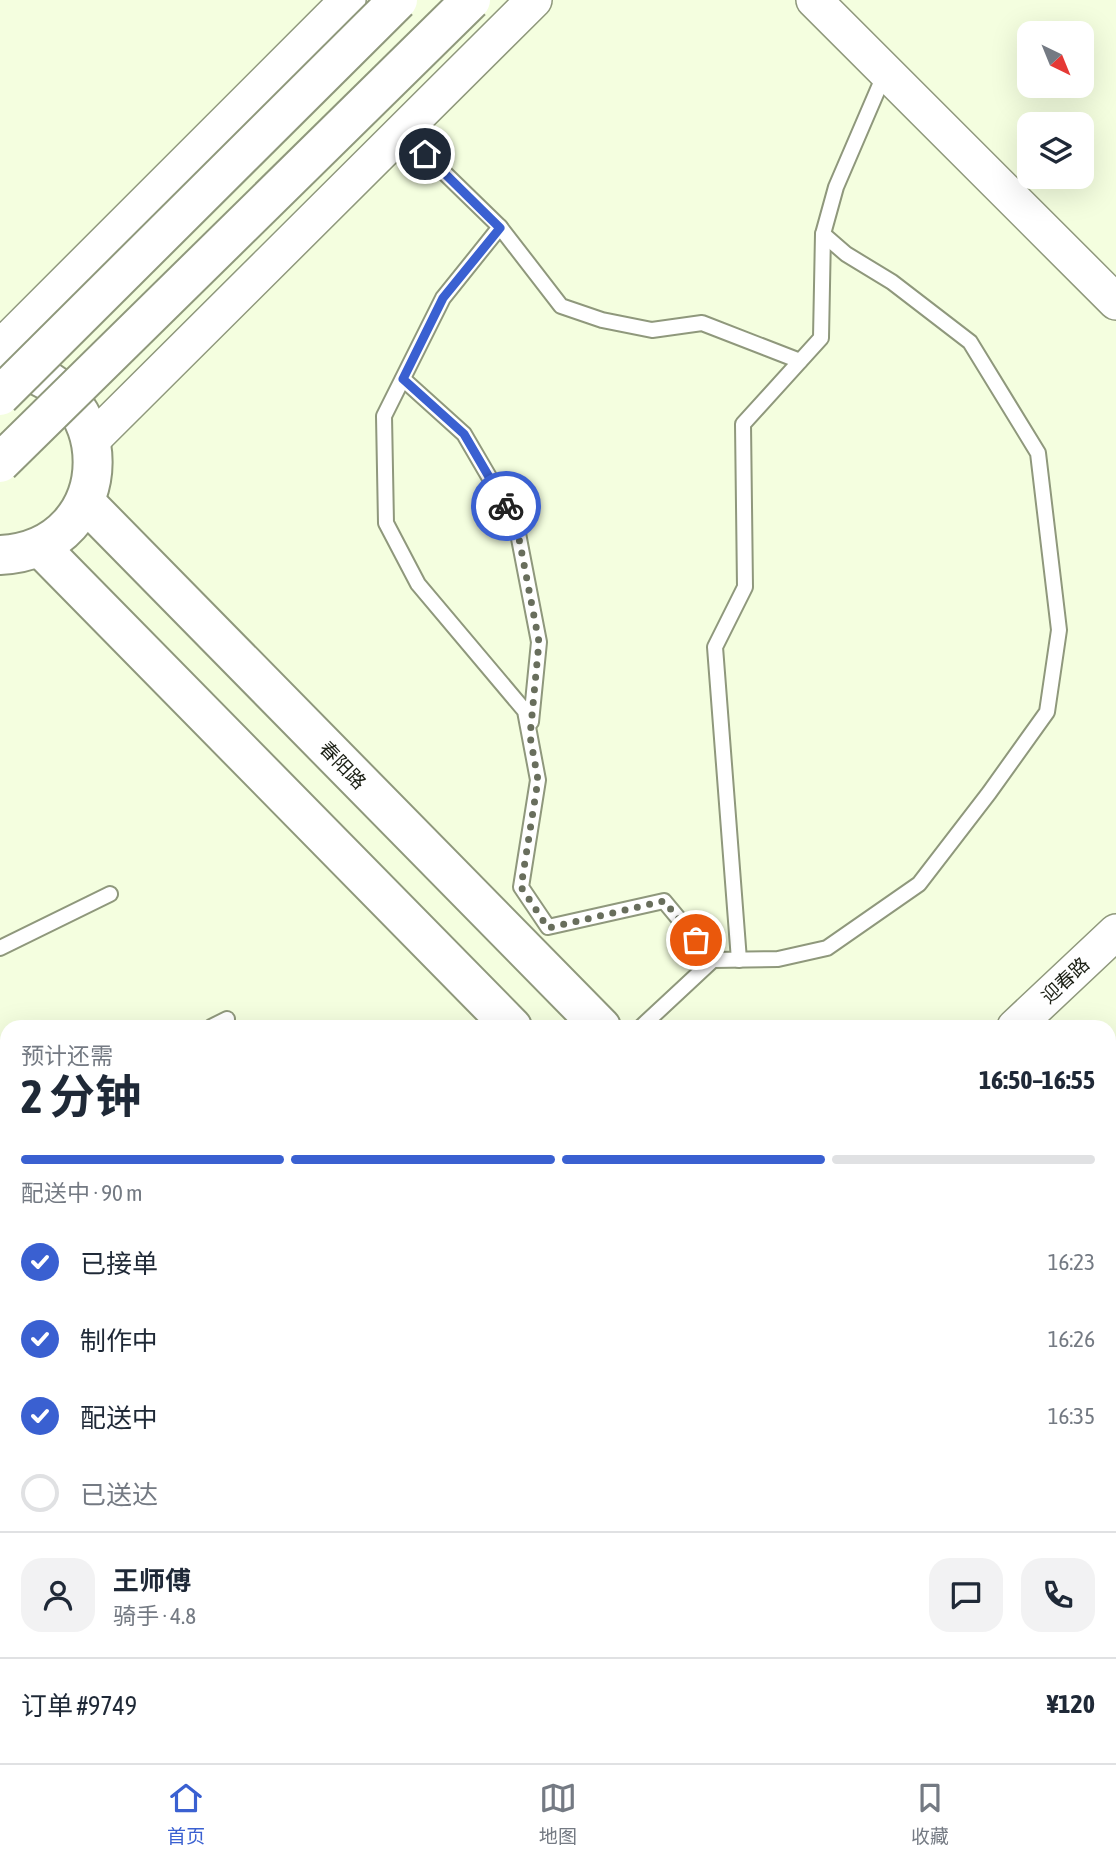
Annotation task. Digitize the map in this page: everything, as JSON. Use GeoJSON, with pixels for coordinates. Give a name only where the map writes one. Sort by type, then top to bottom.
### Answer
{"type":"FeatureCollection","features":[{"type":"Feature","properties":{"kind":"main road"},"geometry":{"type":"LineString","coordinates":[[0,396],[398,0]]}},
{"type":"Feature","properties":{"kind":"main road"},"geometry":{"type":"LineString","coordinates":[[0,463],[471,0]]}},
{"type":"Feature","properties":{"kind":"main road"},"geometry":{"type":"LineString","coordinates":[[0,366],[24,368],[52,381],[74,401],[89,428],[94,457],[86,502],[66,529],[41,548],[0,555]]}},
{"type":"Feature","properties":{"kind":"main road","name":"春阳路"},"geometry":{"type":"LineString","coordinates":[[86,502],[594,1020]]}},
{"type":"Feature","properties":{"kind":"main road"},"geometry":{"type":"LineString","coordinates":[[41,548],[505,1020]]}},
{"type":"Feature","properties":{"kind":"street"},"geometry":{"type":"LineString","coordinates":[[0,348],[348,0]]}},
{"type":"Feature","properties":{"kind":"street"},"geometry":{"type":"LineString","coordinates":[[91,441],[534,0]]}},
{"type":"Feature","properties":{"kind":"street"},"geometry":{"type":"LineString","coordinates":[[814,0],[1116,302]]}},
{"type":"Feature","properties":{"kind":"street","name":"迎春路"},"geometry":{"type":"LineString","coordinates":[[1022,1020],[1116,932]]}},
{"type":"Feature","properties":{"kind":"lane"},"geometry":{"type":"LineString","coordinates":[[739,960],[715,646],[745,587],[743,424],[821,338],[823,234],[836,187],[886,73]]}},
{"type":"Feature","properties":{"kind":"lane"},"geometry":{"type":"LineString","coordinates":[[425,154],[500,228],[561,306],[602,320],[652,330],[702,323],[800,361]]}},
{"type":"Feature","properties":{"kind":"lane"},"geometry":{"type":"LineString","coordinates":[[500,228],[443,298],[384,416],[386,523],[418,584],[525,711],[538,780],[521,887],[548,928],[664,901],[713,960]]}},
{"type":"Feature","properties":{"kind":"lane"},"geometry":{"type":"LineString","coordinates":[[649,1020],[713,960],[778,959],[827,948],[919,884],[1047,712],[1059,630],[1038,453],[970,342],[892,282],[846,254],[823,234]]}},
{"type":"Feature","properties":{"kind":"lane"},"geometry":{"type":"LineString","coordinates":[[403,379],[464,434],[516,523],[539,642],[530,736]]}},
{"type":"Feature","properties":{"kind":"lane"},"geometry":{"type":"LineString","coordinates":[[0,948],[110,894]]}},
{"type":"Feature","properties":{"kind":"way so far"},"geometry":{"type":"LineString","coordinates":[[506,506],[516,523],[539,642],[530,736],[538,780],[521,887],[548,928],[664,901],[696,940]]}},
{"type":"Feature","properties":{"kind":"route"},"geometry":{"type":"LineString","coordinates":[[425,154],[500,228],[443,298],[403,379],[464,434],[506,506]]}}]}
